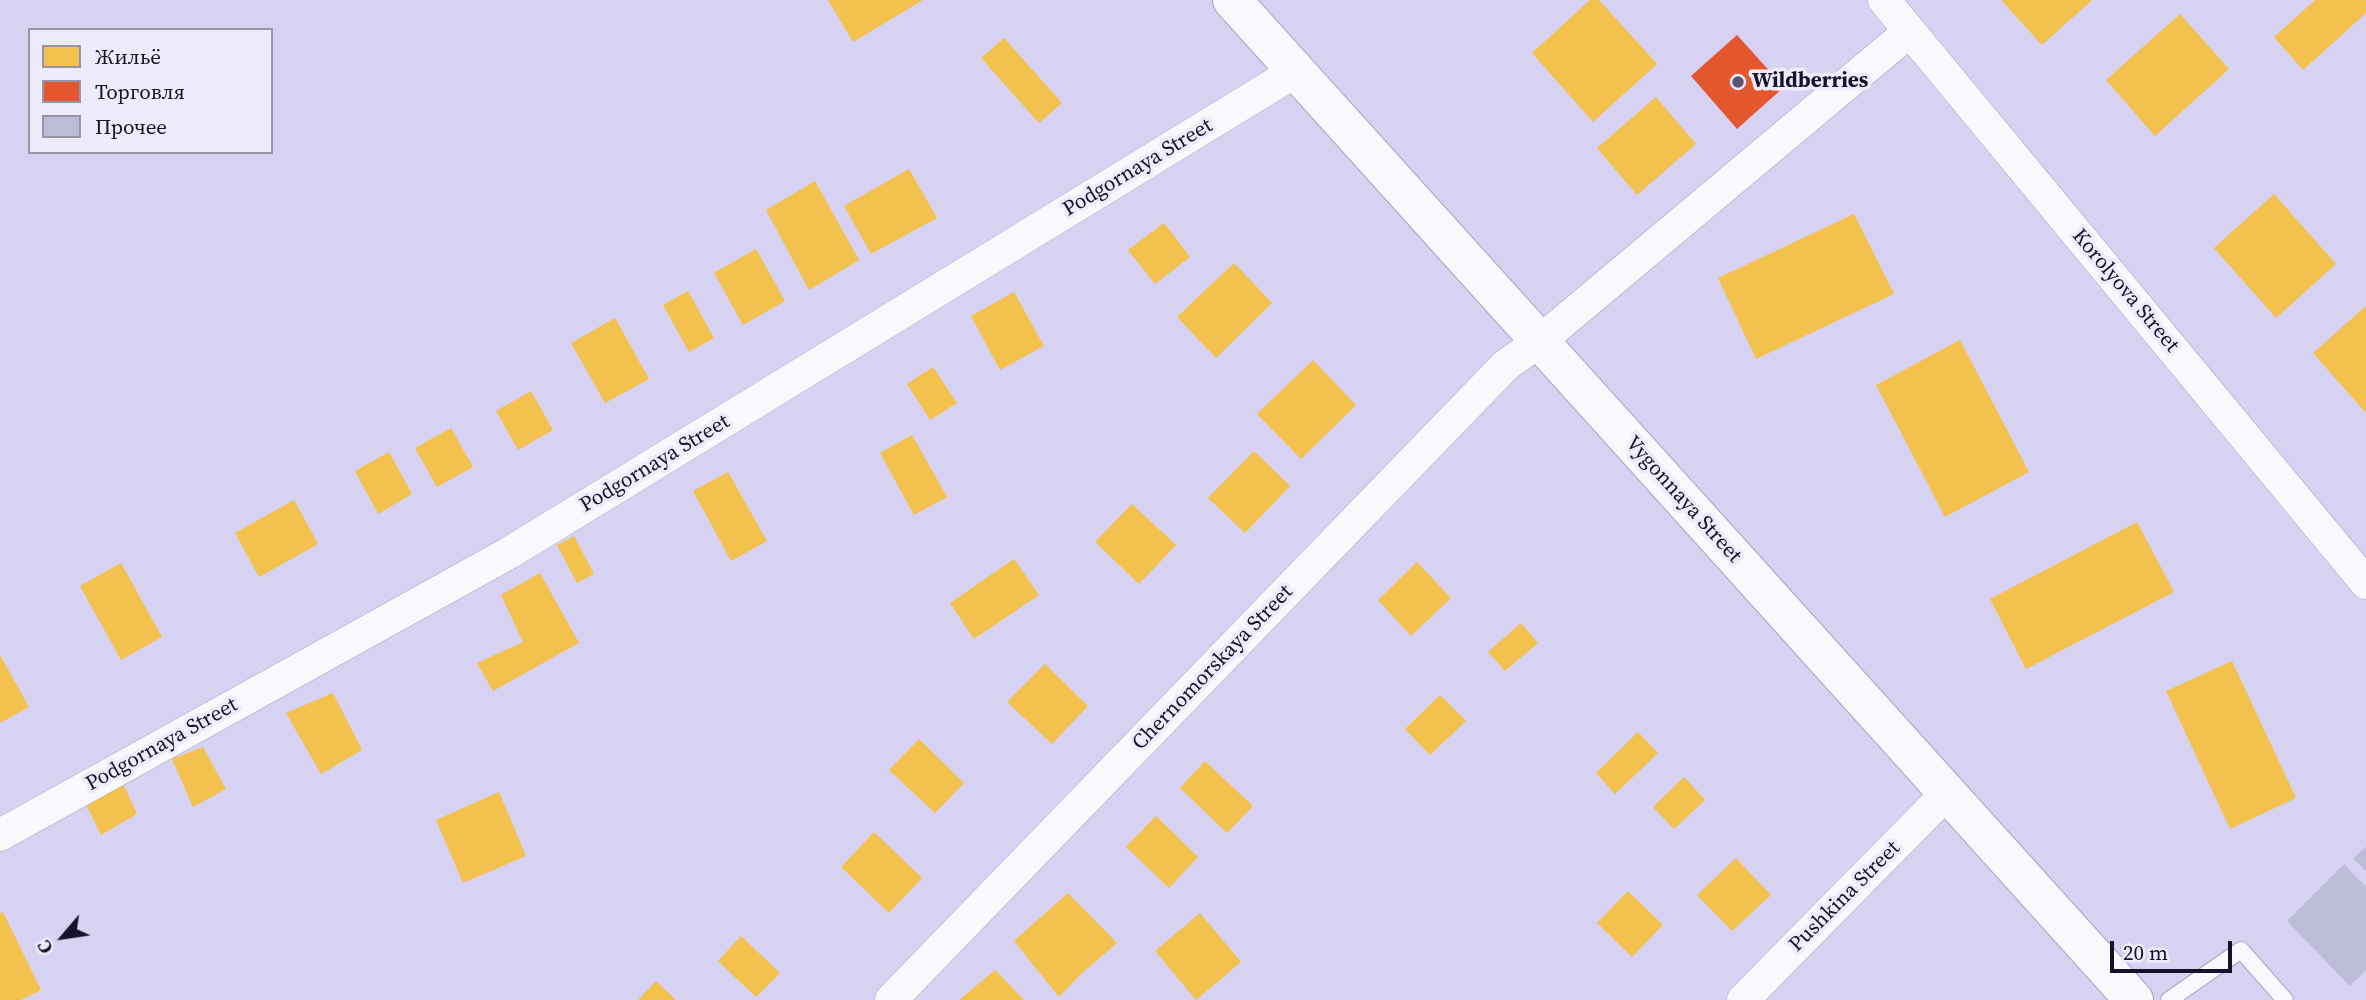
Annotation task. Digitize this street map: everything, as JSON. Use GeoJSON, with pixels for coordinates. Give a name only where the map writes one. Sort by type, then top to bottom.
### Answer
{"type":"FeatureCollection","features":[{"type":"Feature","properties":{"kind":"street","name":"Vygonnaya Street"},"geometry":{"type":"LineString","coordinates":[[1232,0],[2134,1000]]}},
{"type":"Feature","properties":{"kind":"street","name":"Korolyova Street"},"geometry":{"type":"LineString","coordinates":[[1884,0],[2366,583]]}},
{"type":"Feature","properties":{"kind":"street","name":"Chernomorskaya Street"},"geometry":{"type":"LineString","coordinates":[[891,1000],[1506,365],[1540,341],[1910,31]]}},
{"type":"Feature","properties":{"kind":"street","name":"Podgornaya Street"},"geometry":{"type":"LineString","coordinates":[[0,835],[509,553],[1296,71]]}},
{"type":"Feature","properties":{"kind":"street","name":"Pushkina Street"},"geometry":{"type":"LineString","coordinates":[[1743,1000],[1946,794]]}},
{"type":"Feature","properties":{"kind":"lane"},"geometry":{"type":"LineString","coordinates":[[2169,1000],[2241,950],[2285,1000]]}},
{"type":"Feature","properties":{"kind":"building: Жильё"},"geometry":{"type":"Polygon","coordinates":[[[828,0],[923,0],[853,42],[828,0]]]}},
{"type":"Feature","properties":{"kind":"building: Жильё"},"geometry":{"type":"Polygon","coordinates":[[[1590,0],[1599,0],[1657,64],[1593,122],[1532,53],[1590,0]]]}},
{"type":"Feature","properties":{"kind":"building: Жильё"},"geometry":{"type":"Polygon","coordinates":[[[2003,0],[2092,0],[2042,45],[2003,0]]]}},
{"type":"Feature","properties":{"kind":"building: Жильё"},"geometry":{"type":"Polygon","coordinates":[[[2315,0],[2366,0],[2366,13],[2303,70],[2274,37],[2315,0]]]}},
{"type":"Feature","properties":{"kind":"building: Жильё"},"geometry":{"type":"Polygon","coordinates":[[[2180,14],[2229,69],[2155,136],[2106,80],[2180,14]]]}},
{"type":"Feature","properties":{"kind":"building: Жильё"},"geometry":{"type":"Polygon","coordinates":[[[1004,38],[1062,103],[1039,123],[981,58],[1004,38]]]}},
{"type":"Feature","properties":{"kind":"building: Жильё"},"geometry":{"type":"Polygon","coordinates":[[[1656,97],[1696,144],[1637,195],[1597,148],[1656,97]]]}},
{"type":"Feature","properties":{"kind":"building: Жильё"},"geometry":{"type":"Polygon","coordinates":[[[909,169],[937,218],[871,254],[844,206],[909,169]]]}},
{"type":"Feature","properties":{"kind":"building: Жильё"},"geometry":{"type":"Polygon","coordinates":[[[815,181],[859,260],[809,290],[766,210],[815,181]]]}},
{"type":"Feature","properties":{"kind":"building: Жильё"},"geometry":{"type":"Polygon","coordinates":[[[2274,194],[2336,264],[2276,318],[2214,248],[2274,194]]]}},
{"type":"Feature","properties":{"kind":"building: Жильё"},"geometry":{"type":"Polygon","coordinates":[[[1854,214],[1894,294],[1756,359],[1718,278],[1854,214]]]}},
{"type":"Feature","properties":{"kind":"building: Жильё"},"geometry":{"type":"Polygon","coordinates":[[[1164,223],[1190,257],[1155,284],[1128,250],[1164,223]]]}},
{"type":"Feature","properties":{"kind":"building: Жильё"},"geometry":{"type":"Polygon","coordinates":[[[756,249],[785,301],[743,325],[714,273],[756,249]]]}},
{"type":"Feature","properties":{"kind":"building: Жильё"},"geometry":{"type":"Polygon","coordinates":[[[1234,263],[1272,303],[1216,358],[1177,317],[1234,263]]]}},
{"type":"Feature","properties":{"kind":"building: Жильё"},"geometry":{"type":"Polygon","coordinates":[[[688,291],[714,338],[689,352],[663,305],[688,291]]]}},
{"type":"Feature","properties":{"kind":"building: Жильё"},"geometry":{"type":"Polygon","coordinates":[[[1014,292],[1044,346],[1000,370],[971,316],[1014,292]]]}},
{"type":"Feature","properties":{"kind":"building: Жильё"},"geometry":{"type":"Polygon","coordinates":[[[2366,306],[2366,413],[2313,353],[2366,306]]]}},
{"type":"Feature","properties":{"kind":"building: Жильё"},"geometry":{"type":"Polygon","coordinates":[[[615,318],[649,379],[605,403],[571,343],[615,318]]]}},
{"type":"Feature","properties":{"kind":"building: Жильё"},"geometry":{"type":"Polygon","coordinates":[[[1960,340],[2029,472],[1945,517],[1876,385],[1960,340]]]}},
{"type":"Feature","properties":{"kind":"building: Жильё"},"geometry":{"type":"Polygon","coordinates":[[[1313,360],[1356,405],[1301,459],[1257,414],[1313,360]]]}},
{"type":"Feature","properties":{"kind":"building: Жильё"},"geometry":{"type":"Polygon","coordinates":[[[933,367],[957,403],[930,420],[907,384],[933,367]]]}},
{"type":"Feature","properties":{"kind":"building: Жильё"},"geometry":{"type":"Polygon","coordinates":[[[531,391],[553,430],[518,450],[496,411],[531,391]]]}},
{"type":"Feature","properties":{"kind":"building: Жильё"},"geometry":{"type":"Polygon","coordinates":[[[451,428],[473,467],[437,487],[415,448],[451,428]]]}},
{"type":"Feature","properties":{"kind":"building: Жильё"},"geometry":{"type":"Polygon","coordinates":[[[912,435],[947,497],[914,515],[880,453],[912,435]]]}},
{"type":"Feature","properties":{"kind":"building: Жильё"},"geometry":{"type":"Polygon","coordinates":[[[1254,451],[1290,486],[1245,533],[1208,498],[1254,451]]]}},
{"type":"Feature","properties":{"kind":"building: Жильё"},"geometry":{"type":"Polygon","coordinates":[[[389,452],[412,494],[378,514],[355,471],[389,452]]]}},
{"type":"Feature","properties":{"kind":"building: Жильё"},"geometry":{"type":"Polygon","coordinates":[[[728,472],[767,541],[731,561],[693,491],[728,472]]]}},
{"type":"Feature","properties":{"kind":"building: Жильё"},"geometry":{"type":"Polygon","coordinates":[[[294,500],[318,544],[259,577],[235,533],[294,500]]]}},
{"type":"Feature","properties":{"kind":"building: Жильё"},"geometry":{"type":"Polygon","coordinates":[[[1132,504],[1176,545],[1139,584],[1095,542],[1132,504]]]}},
{"type":"Feature","properties":{"kind":"building: Жильё"},"geometry":{"type":"Polygon","coordinates":[[[2137,522],[2174,592],[2026,669],[1990,599],[2137,522]]]}},
{"type":"Feature","properties":{"kind":"building: Жильё"},"geometry":{"type":"Polygon","coordinates":[[[574,536],[594,574],[577,583],[557,545],[574,536]]]}},
{"type":"Feature","properties":{"kind":"building: Жильё"},"geometry":{"type":"Polygon","coordinates":[[[1014,559],[1039,595],[974,639],[950,603],[1014,559]]]}},
{"type":"Feature","properties":{"kind":"building: Жильё"},"geometry":{"type":"Polygon","coordinates":[[[1417,562],[1451,598],[1411,636],[1378,600],[1417,562]]]}},
{"type":"Feature","properties":{"kind":"building: Жильё"},"geometry":{"type":"Polygon","coordinates":[[[121,563],[162,637],[121,660],[80,586],[121,563]]]}},
{"type":"Feature","properties":{"kind":"building: Жильё"},"geometry":{"type":"Polygon","coordinates":[[[540,573],[579,643],[493,691],[477,663],[523,642],[501,595],[540,573]]]}},
{"type":"Feature","properties":{"kind":"building: Жильё"},"geometry":{"type":"Polygon","coordinates":[[[1521,623],[1538,643],[1505,671],[1488,652],[1521,623]]]}},
{"type":"Feature","properties":{"kind":"building: Жильё"},"geometry":{"type":"Polygon","coordinates":[[[0,655],[29,707],[0,723],[0,655]]]}},
{"type":"Feature","properties":{"kind":"building: Жильё"},"geometry":{"type":"Polygon","coordinates":[[[2232,661],[2296,798],[2230,829],[2166,691],[2232,661]]]}},
{"type":"Feature","properties":{"kind":"building: Жильё"},"geometry":{"type":"Polygon","coordinates":[[[1045,664],[1088,706],[1052,744],[1007,702],[1045,664]]]}},
{"type":"Feature","properties":{"kind":"building: Жильё"},"geometry":{"type":"Polygon","coordinates":[[[333,693],[362,750],[321,774],[286,713],[333,693]]]}},
{"type":"Feature","properties":{"kind":"building: Жильё"},"geometry":{"type":"Polygon","coordinates":[[[1440,695],[1466,721],[1430,755],[1405,729],[1440,695]]]}},
{"type":"Feature","properties":{"kind":"building: Жильё"},"geometry":{"type":"Polygon","coordinates":[[[1638,732],[1658,753],[1615,794],[1596,773],[1638,732]]]}},
{"type":"Feature","properties":{"kind":"building: Жильё"},"geometry":{"type":"Polygon","coordinates":[[[919,739],[964,783],[935,813],[889,770],[919,739]]]}},
{"type":"Feature","properties":{"kind":"building: Жильё"},"geometry":{"type":"Polygon","coordinates":[[[203,747],[226,789],[193,807],[172,759],[203,747]]]}},
{"type":"Feature","properties":{"kind":"building: Жильё"},"geometry":{"type":"Polygon","coordinates":[[[1205,761],[1253,806],[1227,833],[1180,788],[1205,761]]]}},
{"type":"Feature","properties":{"kind":"building: Жильё"},"geometry":{"type":"Polygon","coordinates":[[[118,773],[137,814],[101,835],[80,792],[118,773]]]}},
{"type":"Feature","properties":{"kind":"building: Жильё"},"geometry":{"type":"Polygon","coordinates":[[[1684,777],[1705,800],[1674,829],[1653,807],[1684,777]]]}},
{"type":"Feature","properties":{"kind":"building: Жильё"},"geometry":{"type":"Polygon","coordinates":[[[499,792],[526,856],[463,883],[436,820],[499,792]]]}},
{"type":"Feature","properties":{"kind":"building: Жильё"},"geometry":{"type":"Polygon","coordinates":[[[1156,816],[1198,857],[1169,888],[1126,847],[1156,816]]]}},
{"type":"Feature","properties":{"kind":"building: Жильё"},"geometry":{"type":"Polygon","coordinates":[[[874,832],[922,878],[889,913],[841,867],[874,832]]]}},
{"type":"Feature","properties":{"kind":"building: Жильё"},"geometry":{"type":"Polygon","coordinates":[[[1736,858],[1771,895],[1732,931],[1697,895],[1736,858]]]}},
{"type":"Feature","properties":{"kind":"building: Жильё"},"geometry":{"type":"Polygon","coordinates":[[[1628,891],[1663,925],[1632,957],[1597,923],[1628,891]]]}},
{"type":"Feature","properties":{"kind":"building: Жильё"},"geometry":{"type":"Polygon","coordinates":[[[1068,893],[1117,943],[1059,997],[1014,941],[1068,893]]]}},
{"type":"Feature","properties":{"kind":"building: Жильё"},"geometry":{"type":"Polygon","coordinates":[[[3,912],[41,990],[21,1000],[0,1000],[0,914],[3,912]]]}},
{"type":"Feature","properties":{"kind":"building: Жильё"},"geometry":{"type":"Polygon","coordinates":[[[1200,913],[1241,962],[1196,1000],[1155,951],[1200,913]]]}},
{"type":"Feature","properties":{"kind":"building: Жильё"},"geometry":{"type":"Polygon","coordinates":[[[741,936],[780,973],[756,997],[718,961],[741,936]]]}},
{"type":"Feature","properties":{"kind":"building: Жильё"},"geometry":{"type":"Polygon","coordinates":[[[995,970],[1024,1000],[959,1000],[995,970]]]}},
{"type":"Feature","properties":{"kind":"building: Жильё"},"geometry":{"type":"Polygon","coordinates":[[[656,981],[676,1000],[638,1000],[656,981]]]}},
{"type":"Feature","properties":{"kind":"building: Торговля","name":"Wildberries"},"geometry":{"type":"Polygon","coordinates":[[[1737,35],[1784,87],[1737,129],[1691,76],[1737,35]]]}},
{"type":"Feature","properties":{"kind":"building: Прочее"},"geometry":{"type":"Polygon","coordinates":[[[2366,847],[2366,871],[2353,858],[2366,847]]]}},
{"type":"Feature","properties":{"kind":"building: Прочее"},"geometry":{"type":"Polygon","coordinates":[[[2344,864],[2366,887],[2366,970],[2350,986],[2287,921],[2344,864]]]}},
{"type":"Feature","properties":{"kind":"place","name":"Wildberries"},"geometry":{"type":"Point","coordinates":[1738,82]}}]}
